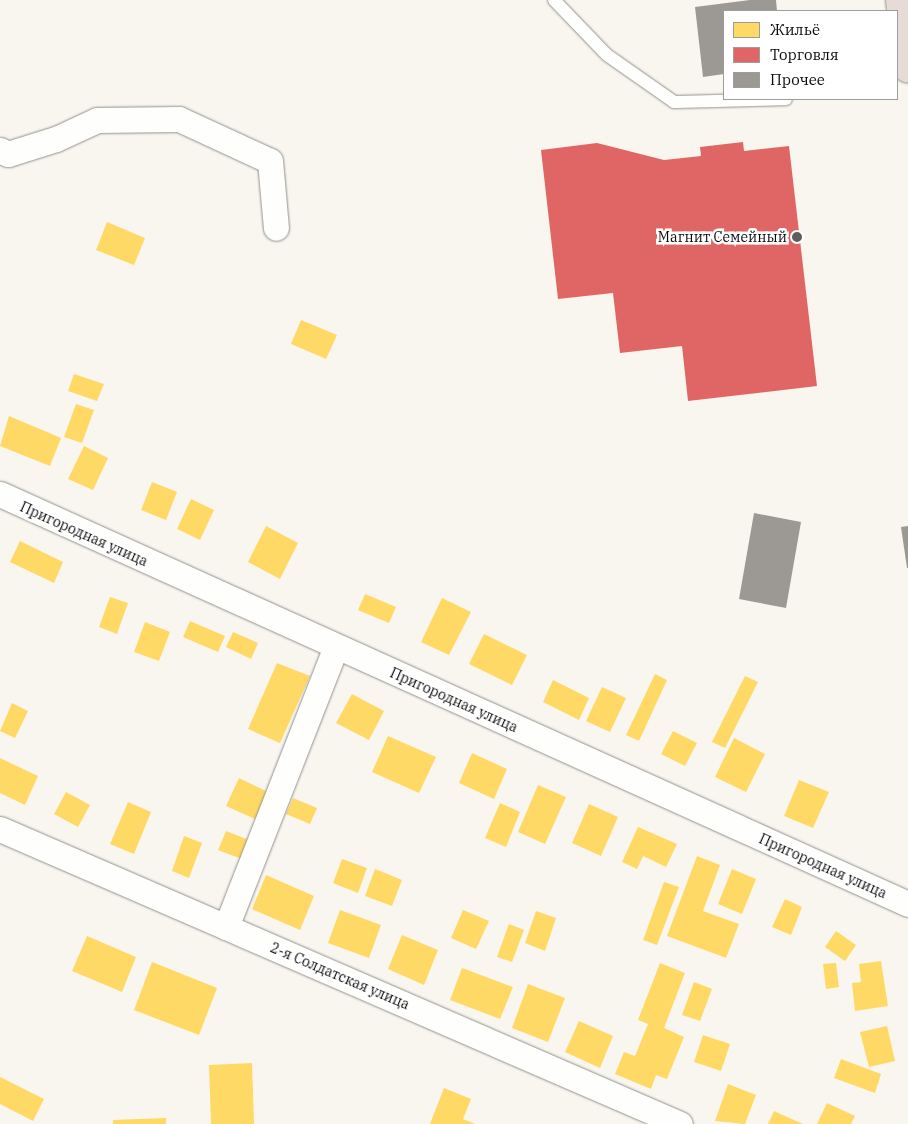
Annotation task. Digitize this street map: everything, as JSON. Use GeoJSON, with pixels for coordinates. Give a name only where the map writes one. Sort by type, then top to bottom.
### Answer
{"type":"FeatureCollection","features":[{"type":"Feature","properties":{"kind":"highway"},"geometry":{"type":"LineString","coordinates":[[900,0],[900,40],[908,69]]}},
{"type":"Feature","properties":{"kind":"street"},"geometry":{"type":"LineString","coordinates":[[0,150],[8,154],[56,140],[97,120],[178,119],[270,161],[276,228]]}},
{"type":"Feature","properties":{"kind":"street","name":"Пригородная улица"},"geometry":{"type":"LineString","coordinates":[[0,494],[908,904]]}},
{"type":"Feature","properties":{"kind":"street"},"geometry":{"type":"LineString","coordinates":[[226,927],[336,647]]}},
{"type":"Feature","properties":{"kind":"street","name":"2-я Солдатская улица"},"geometry":{"type":"LineString","coordinates":[[0,830],[680,1124]]}},
{"type":"Feature","properties":{"kind":"lane"},"geometry":{"type":"LineString","coordinates":[[554,0],[607,55],[674,102],[749,100]]}},
{"type":"Feature","properties":{"kind":"building: Жильё"},"geometry":{"type":"Polygon","coordinates":[[[107,222],[145,238],[134,265],[96,250],[107,222]]]}},
{"type":"Feature","properties":{"kind":"building: Жильё"},"geometry":{"type":"Polygon","coordinates":[[[301,320],[337,335],[326,359],[291,344],[301,320]]]}},
{"type":"Feature","properties":{"kind":"building: Жильё"},"geometry":{"type":"Polygon","coordinates":[[[74,374],[104,384],[97,401],[68,391],[74,374]]]}},
{"type":"Feature","properties":{"kind":"building: Жильё"},"geometry":{"type":"Polygon","coordinates":[[[76,404],[94,410],[82,443],[64,437],[76,404]]]}},
{"type":"Feature","properties":{"kind":"building: Жильё"},"geometry":{"type":"Polygon","coordinates":[[[9,416],[61,438],[50,466],[0,446],[9,416]]]}},
{"type":"Feature","properties":{"kind":"building: Жильё"},"geometry":{"type":"Polygon","coordinates":[[[84,446],[108,458],[93,490],[68,479],[84,446]]]}},
{"type":"Feature","properties":{"kind":"building: Жильё"},"geometry":{"type":"Polygon","coordinates":[[[152,482],[177,492],[166,520],[141,510],[152,482]]]}},
{"type":"Feature","properties":{"kind":"building: Жильё"},"geometry":{"type":"Polygon","coordinates":[[[191,499],[214,510],[200,540],[177,529],[191,499]]]}},
{"type":"Feature","properties":{"kind":"building: Жильё"},"geometry":{"type":"Polygon","coordinates":[[[266,526],[298,543],[280,579],[248,562],[266,526]]]}},
{"type":"Feature","properties":{"kind":"building: Жильё"},"geometry":{"type":"Polygon","coordinates":[[[20,541],[63,562],[54,583],[10,562],[20,541]]]}},
{"type":"Feature","properties":{"kind":"building: Жильё"},"geometry":{"type":"Polygon","coordinates":[[[365,594],[396,607],[389,623],[358,610],[365,594]]]}},
{"type":"Feature","properties":{"kind":"building: Жильё"},"geometry":{"type":"Polygon","coordinates":[[[110,597],[128,603],[117,634],[99,627],[110,597]]]}},
{"type":"Feature","properties":{"kind":"building: Жильё"},"geometry":{"type":"Polygon","coordinates":[[[442,598],[471,612],[449,655],[421,642],[442,598]]]}},
{"type":"Feature","properties":{"kind":"building: Жильё"},"geometry":{"type":"Polygon","coordinates":[[[190,621],[225,636],[218,652],[183,637],[190,621]]]}},
{"type":"Feature","properties":{"kind":"building: Жильё"},"geometry":{"type":"Polygon","coordinates":[[[145,622],[170,632],[159,661],[134,652],[145,622]]]}},
{"type":"Feature","properties":{"kind":"building: Жильё"},"geometry":{"type":"Polygon","coordinates":[[[233,632],[258,643],[251,659],[226,647],[233,632]]]}},
{"type":"Feature","properties":{"kind":"building: Жильё"},"geometry":{"type":"Polygon","coordinates":[[[484,634],[527,655],[512,685],[469,664],[484,634]]]}},
{"type":"Feature","properties":{"kind":"building: Жильё"},"geometry":{"type":"Polygon","coordinates":[[[277,663],[310,676],[280,743],[248,729],[277,663]]]}},
{"type":"Feature","properties":{"kind":"building: Жильё"},"geometry":{"type":"Polygon","coordinates":[[[655,674],[667,680],[639,741],[626,735],[655,674]]]}},
{"type":"Feature","properties":{"kind":"building: Жильё"},"geometry":{"type":"Polygon","coordinates":[[[745,676],[758,682],[725,748],[712,742],[745,676]]]}},
{"type":"Feature","properties":{"kind":"building: Жильё"},"geometry":{"type":"Polygon","coordinates":[[[553,680],[589,698],[579,720],[543,702],[553,680]]]}},
{"type":"Feature","properties":{"kind":"building: Жильё"},"geometry":{"type":"Polygon","coordinates":[[[602,687],[626,698],[610,732],[586,721],[602,687]]]}},
{"type":"Feature","properties":{"kind":"building: Жильё"},"geometry":{"type":"Polygon","coordinates":[[[352,694],[384,711],[369,740],[336,723],[352,694]]]}},
{"type":"Feature","properties":{"kind":"building: Жильё"},"geometry":{"type":"Polygon","coordinates":[[[12,703],[28,711],[15,738],[0,731],[12,703]]]}},
{"type":"Feature","properties":{"kind":"building: Жильё"},"geometry":{"type":"Polygon","coordinates":[[[673,731],[697,743],[685,766],[661,754],[673,731]]]}},
{"type":"Feature","properties":{"kind":"building: Жильё"},"geometry":{"type":"Polygon","coordinates":[[[388,736],[436,757],[419,793],[372,772],[388,736]]]}},
{"type":"Feature","properties":{"kind":"building: Жильё"},"geometry":{"type":"Polygon","coordinates":[[[734,738],[765,754],[746,792],[715,777],[734,738]]]}},
{"type":"Feature","properties":{"kind":"building: Жильё"},"geometry":{"type":"Polygon","coordinates":[[[472,753],[507,769],[494,799],[459,783],[472,753]]]}},
{"type":"Feature","properties":{"kind":"building: Жильё"},"geometry":{"type":"Polygon","coordinates":[[[0,758],[38,776],[25,805],[0,793],[0,758]]]}},
{"type":"Feature","properties":{"kind":"building: Жильё"},"geometry":{"type":"Polygon","coordinates":[[[239,778],[268,792],[255,819],[226,806],[239,778]]]}},
{"type":"Feature","properties":{"kind":"building: Жильё"},"geometry":{"type":"Polygon","coordinates":[[[799,780],[829,792],[813,828],[784,816],[799,780]]]}},
{"type":"Feature","properties":{"kind":"building: Жильё"},"geometry":{"type":"Polygon","coordinates":[[[538,785],[566,797],[545,844],[518,832],[538,785]]]}},
{"type":"Feature","properties":{"kind":"building: Жильё"},"geometry":{"type":"Polygon","coordinates":[[[66,792],[90,805],[78,827],[54,814],[66,792]]]}},
{"type":"Feature","properties":{"kind":"building: Жильё"},"geometry":{"type":"Polygon","coordinates":[[[293,798],[317,808],[310,824],[286,814],[293,798]]]}},
{"type":"Feature","properties":{"kind":"building: Жильё"},"geometry":{"type":"Polygon","coordinates":[[[128,802],[151,812],[134,854],[110,844],[128,802]]]}},
{"type":"Feature","properties":{"kind":"building: Жильё"},"geometry":{"type":"Polygon","coordinates":[[[500,803],[520,812],[506,847],[485,838],[500,803]]]}},
{"type":"Feature","properties":{"kind":"building: Жильё"},"geometry":{"type":"Polygon","coordinates":[[[589,804],[618,817],[601,856],[572,843],[589,804]]]}},
{"type":"Feature","properties":{"kind":"building: Жильё"},"geometry":{"type":"Polygon","coordinates":[[[638,827],[677,844],[666,867],[643,856],[637,869],[622,862],[638,827]]]}},
{"type":"Feature","properties":{"kind":"building: Жильё"},"geometry":{"type":"Polygon","coordinates":[[[226,831],[254,842],[247,861],[218,850],[226,831]]]}},
{"type":"Feature","properties":{"kind":"building: Жильё"},"geometry":{"type":"Polygon","coordinates":[[[184,836],[202,843],[189,878],[172,871],[184,836]]]}},
{"type":"Feature","properties":{"kind":"building: Жильё"},"geometry":{"type":"Polygon","coordinates":[[[697,856],[720,865],[703,911],[739,924],[726,958],[667,936],[697,856]]]}},
{"type":"Feature","properties":{"kind":"building: Жильё"},"geometry":{"type":"Polygon","coordinates":[[[342,859],[367,868],[358,893],[333,883],[342,859]]]}},
{"type":"Feature","properties":{"kind":"building: Жильё"},"geometry":{"type":"Polygon","coordinates":[[[375,869],[402,880],[392,906],[365,896],[375,869]]]}},
{"type":"Feature","properties":{"kind":"building: Жильё"},"geometry":{"type":"Polygon","coordinates":[[[732,869],[756,879],[742,914],[718,904],[732,869]]]}},
{"type":"Feature","properties":{"kind":"building: Жильё"},"geometry":{"type":"Polygon","coordinates":[[[266,875],[314,896],[300,930],[252,909],[266,875]]]}},
{"type":"Feature","properties":{"kind":"building: Жильё"},"geometry":{"type":"Polygon","coordinates":[[[664,882],[679,887],[657,945],[643,940],[664,882]]]}},
{"type":"Feature","properties":{"kind":"building: Жильё"},"geometry":{"type":"Polygon","coordinates":[[[785,899],[802,907],[791,935],[772,927],[785,899]]]}},
{"type":"Feature","properties":{"kind":"building: Жильё"},"geometry":{"type":"Polygon","coordinates":[[[340,910],[381,925],[369,958],[328,943],[340,910]]]}},
{"type":"Feature","properties":{"kind":"building: Жильё"},"geometry":{"type":"Polygon","coordinates":[[[463,910],[489,921],[476,949],[451,938],[463,910]]]}},
{"type":"Feature","properties":{"kind":"building: Жильё"},"geometry":{"type":"Polygon","coordinates":[[[536,911],[556,918],[545,951],[525,943],[536,911]]]}},
{"type":"Feature","properties":{"kind":"building: Жильё"},"geometry":{"type":"Polygon","coordinates":[[[509,924],[524,930],[512,962],[497,957],[509,924]]]}},
{"type":"Feature","properties":{"kind":"building: Жильё"},"geometry":{"type":"Polygon","coordinates":[[[836,931],[856,945],[845,961],[825,947],[836,931]]]}},
{"type":"Feature","properties":{"kind":"building: Жильё"},"geometry":{"type":"Polygon","coordinates":[[[402,935],[438,950],[424,985],[388,969],[402,935]]]}},
{"type":"Feature","properties":{"kind":"building: Жильё"},"geometry":{"type":"Polygon","coordinates":[[[87,936],[136,957],[122,992],[72,971],[87,936]]]}},
{"type":"Feature","properties":{"kind":"building: Жильё"},"geometry":{"type":"Polygon","coordinates":[[[881,961],[888,1006],[855,1011],[852,983],[861,982],[859,964],[881,961]]]}},
{"type":"Feature","properties":{"kind":"building: Жильё"},"geometry":{"type":"Polygon","coordinates":[[[152,962],[217,988],[199,1035],[134,1010],[152,962]]]}},
{"type":"Feature","properties":{"kind":"building: Жильё"},"geometry":{"type":"Polygon","coordinates":[[[660,963],[685,973],[664,1028],[684,1037],[667,1079],[656,1075],[651,1089],[615,1074],[624,1052],[635,1056],[648,1024],[638,1020],[660,963]]]}},
{"type":"Feature","properties":{"kind":"building: Жильё"},"geometry":{"type":"Polygon","coordinates":[[[836,963],[839,987],[826,989],[823,964],[836,963]]]}},
{"type":"Feature","properties":{"kind":"building: Жильё"},"geometry":{"type":"Polygon","coordinates":[[[462,968],[513,987],[500,1019],[450,1000],[462,968]]]}},
{"type":"Feature","properties":{"kind":"building: Жильё"},"geometry":{"type":"Polygon","coordinates":[[[694,982],[712,989],[700,1021],[682,1015],[694,982]]]}},
{"type":"Feature","properties":{"kind":"building: Жильё"},"geometry":{"type":"Polygon","coordinates":[[[528,984],[565,998],[548,1042],[512,1028],[528,984]]]}},
{"type":"Feature","properties":{"kind":"building: Жильё"},"geometry":{"type":"Polygon","coordinates":[[[579,1021],[613,1036],[600,1068],[565,1052],[579,1021]]]}},
{"type":"Feature","properties":{"kind":"building: Жильё"},"geometry":{"type":"Polygon","coordinates":[[[887,1026],[895,1061],[869,1067],[860,1032],[887,1026]]]}},
{"type":"Feature","properties":{"kind":"building: Жильё"},"geometry":{"type":"Polygon","coordinates":[[[703,1035],[730,1044],[721,1071],[694,1062],[703,1035]]]}},
{"type":"Feature","properties":{"kind":"building: Жильё"},"geometry":{"type":"Polygon","coordinates":[[[841,1059],[881,1074],[875,1093],[834,1078],[841,1059]]]}},
{"type":"Feature","properties":{"kind":"building: Жильё"},"geometry":{"type":"Polygon","coordinates":[[[252,1063],[254,1124],[211,1124],[209,1065],[252,1063]]]}},
{"type":"Feature","properties":{"kind":"building: Жильё"},"geometry":{"type":"Polygon","coordinates":[[[0,1077],[44,1099],[33,1121],[0,1104],[0,1077]]]}},
{"type":"Feature","properties":{"kind":"building: Жильё"},"geometry":{"type":"Polygon","coordinates":[[[728,1084],[756,1095],[745,1124],[715,1121],[728,1084]]]}},
{"type":"Feature","properties":{"kind":"building: Жильё"},"geometry":{"type":"Polygon","coordinates":[[[444,1088],[471,1099],[463,1119],[475,1124],[430,1124],[444,1088]]]}},
{"type":"Feature","properties":{"kind":"building: Жильё"},"geometry":{"type":"Polygon","coordinates":[[[827,1103],[855,1116],[851,1124],[817,1124],[827,1103]]]}},
{"type":"Feature","properties":{"kind":"building: Жильё"},"geometry":{"type":"Polygon","coordinates":[[[774,1111],[803,1124],[768,1124],[774,1111]]]}},
{"type":"Feature","properties":{"kind":"building: Жильё"},"geometry":{"type":"Polygon","coordinates":[[[166,1118],[166,1124],[113,1124],[113,1120],[166,1118]]]}},
{"type":"Feature","properties":{"kind":"building: Торговля"},"geometry":{"type":"Polygon","coordinates":[[[743,142],[744,151],[789,146],[817,386],[688,401],[682,346],[620,353],[613,293],[558,299],[541,150],[597,143],[664,160],[701,156],[700,147],[743,142]]]}},
{"type":"Feature","properties":{"kind":"building: Прочее"},"geometry":{"type":"Polygon","coordinates":[[[750,0],[776,0],[777,10],[723,10],[723,74],[703,77],[695,7],[750,0]]]}},
{"type":"Feature","properties":{"kind":"building: Прочее"},"geometry":{"type":"Polygon","coordinates":[[[754,513],[801,522],[786,608],[739,599],[754,513]]]}},
{"type":"Feature","properties":{"kind":"building: Прочее"},"geometry":{"type":"Polygon","coordinates":[[[908,526],[908,568],[907,568],[901,527],[908,526]]]}},
{"type":"Feature","properties":{"kind":"place","name":"Магнит Семейный"},"geometry":{"type":"Point","coordinates":[797,237]}}]}
